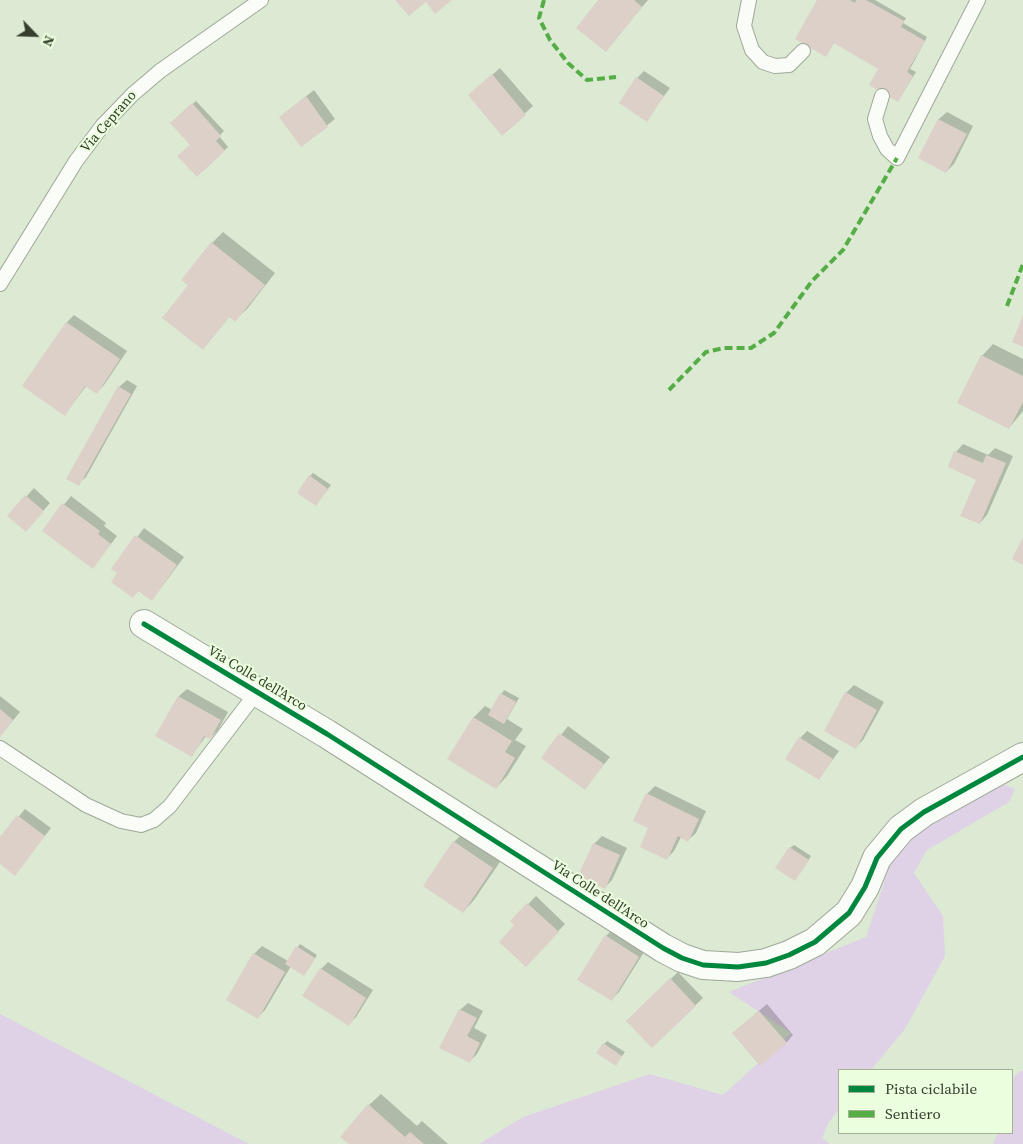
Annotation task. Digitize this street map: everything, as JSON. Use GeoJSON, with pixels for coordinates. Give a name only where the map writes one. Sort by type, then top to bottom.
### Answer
{"type":"FeatureCollection","features":[{"type":"Feature","properties":{"kind":"street","name":"Via Colle dell'Arco"},"geometry":{"type":"LineString","coordinates":[[144,624],[335,739],[663,948],[693,963],[713,967],[746,966],[778,960],[802,949],[823,936],[854,907],[865,888],[876,858],[901,829],[931,808],[1023,757]]}},
{"type":"Feature","properties":{"kind":"lane","name":"Via Ceprano"},"geometry":{"type":"LineString","coordinates":[[0,284],[76,161],[103,125],[153,77],[261,0]]}},
{"type":"Feature","properties":{"kind":"lane"},"geometry":{"type":"LineString","coordinates":[[749,0],[744,26],[752,50],[763,62],[775,66],[788,65],[803,51]]}},
{"type":"Feature","properties":{"kind":"lane"},"geometry":{"type":"LineString","coordinates":[[882,96],[875,119],[880,136],[887,149],[896,158],[978,0]]}},
{"type":"Feature","properties":{"kind":"lane"},"geometry":{"type":"LineString","coordinates":[[0,748],[86,805],[121,821],[141,825],[154,820],[170,806],[257,692]]}},
{"type":"Feature","properties":{"kind":"shaded area"},"geometry":{"type":"Polygon","coordinates":[[[1002,784],[1015,789],[1009,802],[927,850],[914,873],[943,916],[945,956],[905,1029],[872,1069],[838,1069],[838,1110],[829,1122],[822,1138],[830,1144],[479,1144],[523,1117],[650,1074],[723,1095],[791,1033],[729,992],[866,937],[896,847],[929,824],[1002,784]]]}},
{"type":"Feature","properties":{"kind":"shaded area"},"geometry":{"type":"Polygon","coordinates":[[[0,1014],[249,1144],[0,1144],[0,1014]]]}},
{"type":"Feature","properties":{"kind":"shaded area"},"geometry":{"type":"Polygon","coordinates":[[[1020,1071],[1023,1071],[1023,1144],[993,1144],[998,1134],[1013,1134],[1013,1078],[1020,1071]]]}},
{"type":"Feature","properties":{"kind":"building"},"geometry":{"type":"Polygon","coordinates":[[[395,0],[452,0],[435,14],[426,2],[409,16],[395,0]]]}},
{"type":"Feature","properties":{"kind":"building"},"geometry":{"type":"Polygon","coordinates":[[[598,0],[634,0],[642,7],[606,52],[576,28],[598,0]]]}},
{"type":"Feature","properties":{"kind":"building"},"geometry":{"type":"Polygon","coordinates":[[[817,0],[850,0],[855,3],[856,0],[866,0],[904,21],[901,27],[925,41],[907,72],[913,76],[898,102],[869,85],[878,69],[834,43],[826,57],[795,39],[817,0]]]}},
{"type":"Feature","properties":{"kind":"building"},"geometry":{"type":"Polygon","coordinates":[[[492,74],[526,115],[502,136],[468,95],[492,74]]]}},
{"type":"Feature","properties":{"kind":"building"},"geometry":{"type":"Polygon","coordinates":[[[636,77],[664,96],[647,122],[619,103],[636,77]]]}},
{"type":"Feature","properties":{"kind":"building"},"geometry":{"type":"Polygon","coordinates":[[[306,96],[328,127],[301,147],[279,117],[306,96]]]}},
{"type":"Feature","properties":{"kind":"building"},"geometry":{"type":"Polygon","coordinates":[[[192,103],[221,136],[216,141],[225,151],[197,177],[177,156],[190,145],[170,123],[192,103]]]}},
{"type":"Feature","properties":{"kind":"building"},"geometry":{"type":"Polygon","coordinates":[[[938,119],[967,134],[946,173],[918,158],[938,119]]]}},
{"type":"Feature","properties":{"kind":"building"},"geometry":{"type":"Polygon","coordinates":[[[211,242],[265,285],[235,322],[229,317],[203,350],[162,318],[188,285],[181,280],[211,242]]]}},
{"type":"Feature","properties":{"kind":"building"},"geometry":{"type":"Polygon","coordinates":[[[1023,315],[1023,347],[1012,342],[1023,315]]]}},
{"type":"Feature","properties":{"kind":"building"},"geometry":{"type":"Polygon","coordinates":[[[66,322],[120,359],[97,394],[85,386],[65,416],[22,386],[66,322]]]}},
{"type":"Feature","properties":{"kind":"building"},"geometry":{"type":"Polygon","coordinates":[[[981,355],[1023,376],[1023,402],[1009,429],[957,403],[981,355]]]}},
{"type":"Feature","properties":{"kind":"building"},"geometry":{"type":"Polygon","coordinates":[[[118,386],[131,394],[79,486],[66,479],[118,386]]]}},
{"type":"Feature","properties":{"kind":"building"},"geometry":{"type":"Polygon","coordinates":[[[954,451],[983,463],[986,455],[1006,463],[980,524],[960,516],[976,480],[948,467],[954,451]]]}},
{"type":"Feature","properties":{"kind":"building"},"geometry":{"type":"Polygon","coordinates":[[[309,475],[328,489],[316,506],[297,493],[309,475]]]}},
{"type":"Feature","properties":{"kind":"building"},"geometry":{"type":"Polygon","coordinates":[[[25,495],[44,511],[26,532],[7,516],[25,495]]]}},
{"type":"Feature","properties":{"kind":"building"},"geometry":{"type":"Polygon","coordinates":[[[62,503],[100,531],[98,534],[111,544],[93,569],[42,531],[62,503]]]}},
{"type":"Feature","properties":{"kind":"building"},"geometry":{"type":"Polygon","coordinates":[[[135,535],[177,565],[152,601],[138,591],[133,598],[111,582],[117,573],[111,569],[135,535]]]}},
{"type":"Feature","properties":{"kind":"building"},"geometry":{"type":"Polygon","coordinates":[[[1023,537],[1023,565],[1012,559],[1023,537]]]}},
{"type":"Feature","properties":{"kind":"building"},"geometry":{"type":"Polygon","coordinates":[[[845,692],[877,710],[856,749],[824,731],[845,692]]]}},
{"type":"Feature","properties":{"kind":"building"},"geometry":{"type":"Polygon","coordinates":[[[500,693],[516,702],[504,724],[488,715],[500,693]]]}},
{"type":"Feature","properties":{"kind":"building"},"geometry":{"type":"Polygon","coordinates":[[[178,696],[221,720],[210,739],[204,736],[192,757],[155,736],[178,696]]]}},
{"type":"Feature","properties":{"kind":"building"},"geometry":{"type":"Polygon","coordinates":[[[0,709],[13,720],[0,737],[0,709]]]}},
{"type":"Feature","properties":{"kind":"building"},"geometry":{"type":"Polygon","coordinates":[[[473,717],[512,741],[505,752],[515,758],[496,789],[447,759],[473,717]]]}},
{"type":"Feature","properties":{"kind":"building"},"geometry":{"type":"Polygon","coordinates":[[[559,733],[604,764],[585,790],[541,758],[559,733]]]}},
{"type":"Feature","properties":{"kind":"building"},"geometry":{"type":"Polygon","coordinates":[[[799,737],[833,759],[819,780],[785,759],[799,737]]]}},
{"type":"Feature","properties":{"kind":"building"},"geometry":{"type":"Polygon","coordinates":[[[646,793],[699,819],[688,842],[678,836],[667,860],[640,847],[648,828],[633,821],[646,793]]]}},
{"type":"Feature","properties":{"kind":"building"},"geometry":{"type":"Polygon","coordinates":[[[17,815],[45,836],[15,876],[0,864],[0,837],[17,815]]]}},
{"type":"Feature","properties":{"kind":"building"},"geometry":{"type":"Polygon","coordinates":[[[453,841],[493,868],[463,913],[423,886],[453,841]]]}},
{"type":"Feature","properties":{"kind":"building"},"geometry":{"type":"Polygon","coordinates":[[[593,843],[620,855],[605,889],[578,876],[593,843]]]}},
{"type":"Feature","properties":{"kind":"building"},"geometry":{"type":"Polygon","coordinates":[[[789,847],[809,860],[795,881],[775,868],[789,847]]]}},
{"type":"Feature","properties":{"kind":"building"},"geometry":{"type":"Polygon","coordinates":[[[527,903],[559,932],[526,967],[499,942],[514,925],[510,921],[527,903]]]}},
{"type":"Feature","properties":{"kind":"building"},"geometry":{"type":"Polygon","coordinates":[[[605,935],[639,957],[612,1001],[577,980],[605,935]]]}},
{"type":"Feature","properties":{"kind":"building"},"geometry":{"type":"Polygon","coordinates":[[[296,946],[315,958],[304,976],[285,964],[296,946]]]}},
{"type":"Feature","properties":{"kind":"building"},"geometry":{"type":"Polygon","coordinates":[[[253,953],[285,972],[258,1019],[226,1000],[253,953]]]}},
{"type":"Feature","properties":{"kind":"building"},"geometry":{"type":"Polygon","coordinates":[[[320,968],[366,998],[349,1026],[302,996],[320,968]]]}},
{"type":"Feature","properties":{"kind":"building"},"geometry":{"type":"Polygon","coordinates":[[[670,978],[696,1006],[652,1048],[626,1021],[670,978]]]}},
{"type":"Feature","properties":{"kind":"building"},"geometry":{"type":"Polygon","coordinates":[[[459,1009],[477,1018],[467,1036],[480,1043],[470,1063],[439,1048],[459,1009]]]}},
{"type":"Feature","properties":{"kind":"building"},"geometry":{"type":"Polygon","coordinates":[[[759,1011],[787,1043],[760,1066],[732,1033],[759,1011]]]}},
{"type":"Feature","properties":{"kind":"building"},"geometry":{"type":"Polygon","coordinates":[[[603,1043],[622,1056],[616,1066],[596,1053],[603,1043]]]}},
{"type":"Feature","properties":{"kind":"building"},"geometry":{"type":"Polygon","coordinates":[[[368,1104],[405,1137],[410,1132],[424,1144],[349,1144],[340,1137],[368,1104]]]}},
{"type":"Feature","properties":{"kind":"marked path"},"geometry":{"type":"LineString","coordinates":[[544,0],[539,18],[550,40],[568,63],[587,80],[616,77]]}},
{"type":"Feature","properties":{"kind":"marked path"},"geometry":{"type":"LineString","coordinates":[[669,390],[706,352],[724,348],[751,348],[774,333],[812,281],[843,250],[897,158]]}},
{"type":"Feature","properties":{"kind":"marked path"},"geometry":{"type":"LineString","coordinates":[[1007,306],[1023,264]]}},
{"type":"Feature","properties":{"kind":"cycle path"},"geometry":{"type":"LineString","coordinates":[[144,624],[327,734],[663,948],[682,958],[703,965],[738,967],[766,963],[789,955],[815,942],[849,913],[865,887],[877,858],[901,829],[924,812],[1023,757]]}}]}
